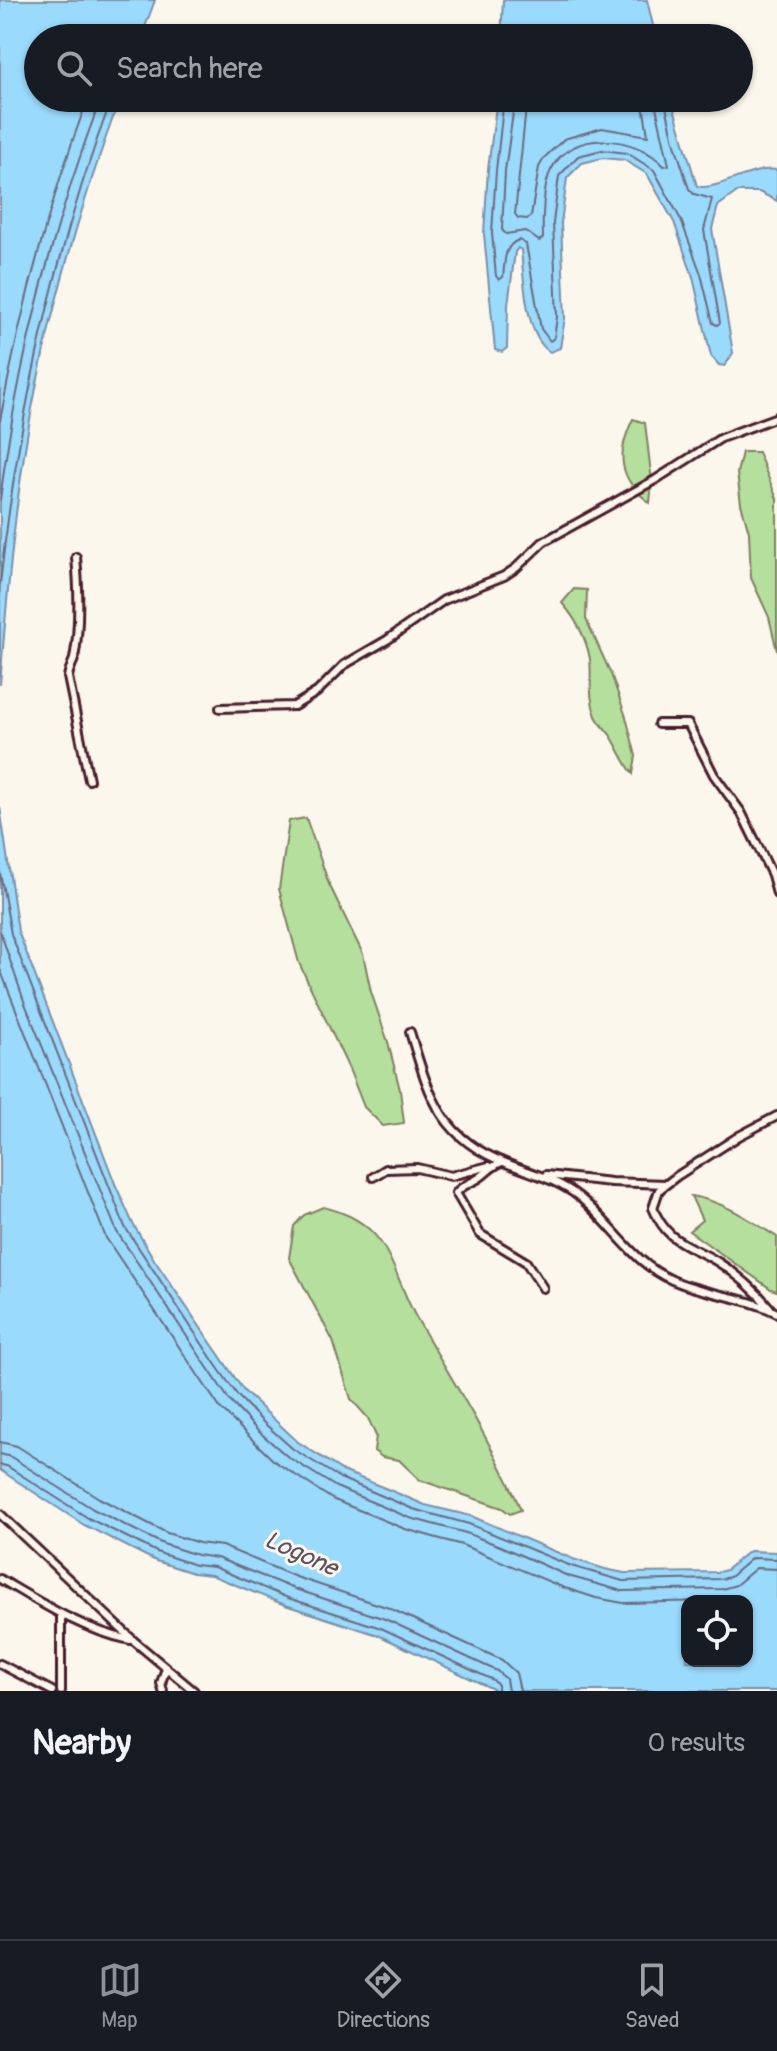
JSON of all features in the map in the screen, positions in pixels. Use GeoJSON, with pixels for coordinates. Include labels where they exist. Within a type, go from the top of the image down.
{"type":"FeatureCollection","features":[{"type":"Feature","properties":{"kind":"street"},"geometry":{"type":"LineString","coordinates":[[220,708],[294,706],[317,692],[344,665],[387,640],[444,600],[504,576],[543,542],[655,480],[721,438],[777,417]]}},
{"type":"Feature","properties":{"kind":"street"},"geometry":{"type":"LineString","coordinates":[[76,557],[77,635],[74,662],[68,677],[89,780]]}},
{"type":"Feature","properties":{"kind":"street"},"geometry":{"type":"LineString","coordinates":[[658,724],[688,724],[714,775],[741,812],[772,875],[777,894]]}},
{"type":"Feature","properties":{"kind":"street"},"geometry":{"type":"LineString","coordinates":[[410,1032],[429,1094],[443,1119],[464,1140],[502,1162],[556,1182],[586,1202],[630,1252],[656,1272],[686,1286],[774,1311]]}},
{"type":"Feature","properties":{"kind":"street"},"geometry":{"type":"LineString","coordinates":[[774,1311],[720,1263],[671,1237],[661,1227],[653,1208],[659,1190],[667,1184],[739,1136],[777,1116]]}},
{"type":"Feature","properties":{"kind":"street"},"geometry":{"type":"LineString","coordinates":[[373,1177],[386,1169],[417,1168],[441,1171],[451,1176],[502,1162]]}},
{"type":"Feature","properties":{"kind":"street"},"geometry":{"type":"LineString","coordinates":[[491,1166],[478,1178],[463,1184],[456,1193],[480,1234],[526,1262],[543,1288]]}},
{"type":"Feature","properties":{"kind":"street"},"geometry":{"type":"LineString","coordinates":[[538,1175],[667,1184]]}},
{"type":"Feature","properties":{"kind":"street"},"geometry":{"type":"LineString","coordinates":[[0,1514],[134,1641],[194,1691]]}},
{"type":"Feature","properties":{"kind":"street"},"geometry":{"type":"LineString","coordinates":[[0,1579],[61,1614],[111,1636],[134,1641]]}},
{"type":"Feature","properties":{"kind":"street"},"geometry":{"type":"LineString","coordinates":[[61,1614],[61,1691]]}},
{"type":"Feature","properties":{"kind":"street"},"geometry":{"type":"LineString","coordinates":[[0,1664],[52,1691]]}},
{"type":"Feature","properties":{"kind":"street"},"geometry":{"type":"LineString","coordinates":[[163,1691],[161,1683],[166,1668]]}},
{"type":"Feature","properties":{"kind":"green space"},"geometry":{"type":"Polygon","coordinates":[[[633,419],[645,423],[652,482],[650,503],[631,485],[623,465],[624,444],[633,419]]]}},
{"type":"Feature","properties":{"kind":"green space"},"geometry":{"type":"Polygon","coordinates":[[[742,452],[758,452],[777,499],[777,651],[769,617],[751,578],[749,532],[737,473],[742,452]]]}},
{"type":"Feature","properties":{"kind":"green space"},"geometry":{"type":"Polygon","coordinates":[[[574,589],[587,590],[586,619],[626,717],[636,756],[633,774],[611,736],[597,719],[591,695],[588,651],[580,629],[562,603],[574,589]]]}},
{"type":"Feature","properties":{"kind":"green space"},"geometry":{"type":"Polygon","coordinates":[[[306,818],[329,884],[363,954],[400,1090],[404,1123],[383,1126],[364,1107],[299,963],[279,889],[289,821],[306,818]]]}},
{"type":"Feature","properties":{"kind":"green space"},"geometry":{"type":"Polygon","coordinates":[[[691,1196],[725,1207],[777,1237],[777,1291],[689,1231],[702,1220],[691,1196]]]}},
{"type":"Feature","properties":{"kind":"green space"},"geometry":{"type":"Polygon","coordinates":[[[323,1207],[361,1223],[384,1248],[411,1308],[485,1436],[521,1510],[510,1514],[502,1508],[420,1480],[399,1460],[382,1457],[374,1451],[376,1436],[368,1418],[351,1399],[333,1341],[289,1258],[294,1226],[304,1215],[323,1207]]]}},
{"type":"Feature","properties":{"kind":"water"},"geometry":{"type":"Polygon","coordinates":[[[0,0],[155,0],[146,24],[24,24],[24,112],[115,112],[76,231],[40,370],[19,490],[0,685],[0,0]]]}},
{"type":"Feature","properties":{"kind":"water"},"geometry":{"type":"Polygon","coordinates":[[[503,0],[647,0],[653,24],[502,24],[503,0]]]}},
{"type":"Feature","properties":{"kind":"water"},"geometry":{"type":"Polygon","coordinates":[[[495,112],[675,112],[697,186],[705,187],[756,172],[777,170],[777,201],[759,192],[737,192],[718,206],[712,229],[733,353],[725,366],[719,365],[711,356],[693,277],[674,222],[647,174],[624,160],[603,158],[582,163],[567,178],[561,223],[565,318],[560,348],[550,352],[535,334],[527,306],[521,250],[518,248],[508,305],[507,348],[502,352],[495,350],[484,234],[495,112]]]}},
{"type":"Feature","properties":{"kind":"water","name":"Logone"},"geometry":{"type":"Polygon","coordinates":[[[0,807],[18,931],[116,1186],[133,1224],[155,1261],[244,1391],[298,1442],[343,1471],[425,1505],[471,1516],[573,1559],[605,1569],[624,1573],[719,1572],[749,1551],[777,1552],[777,1691],[497,1691],[378,1635],[285,1605],[211,1575],[193,1573],[156,1561],[84,1525],[0,1470],[0,807]]]}}]}
